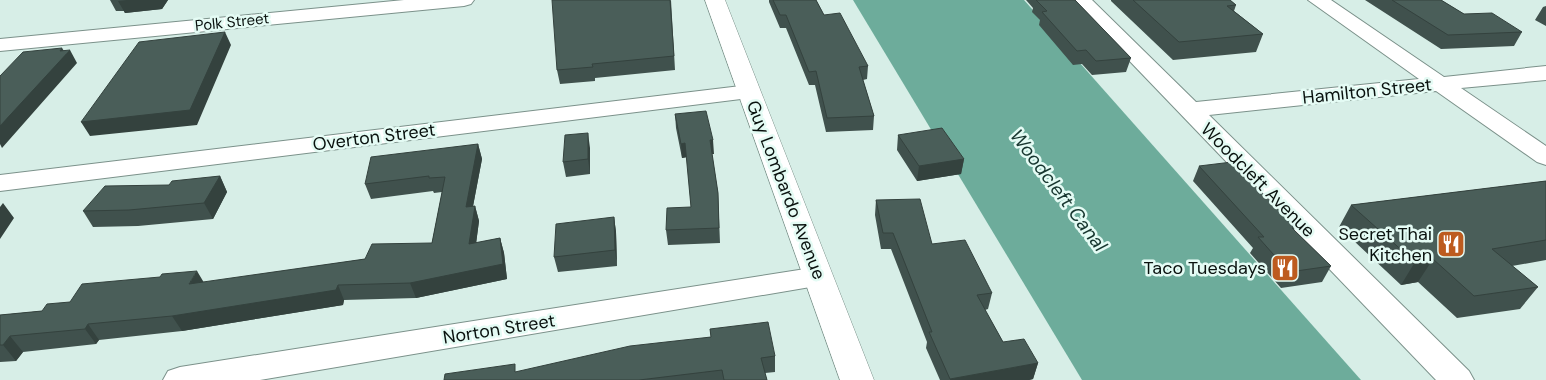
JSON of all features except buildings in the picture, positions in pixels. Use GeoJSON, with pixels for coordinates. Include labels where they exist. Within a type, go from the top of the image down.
{"type":"FeatureCollection","features":[{"type":"Feature","properties":{"kind":"street","name":"Polk Street"},"geometry":{"type":"LineString","coordinates":[[0,45],[464,0]]}},
{"type":"Feature","properties":{"kind":"street","name":"Guy Lombardo Avenue"},"geometry":{"type":"LineString","coordinates":[[714,0],[857,380]]}},
{"type":"Feature","properties":{"kind":"street","name":"Woodcleft Avenue"},"geometry":{"type":"LineString","coordinates":[[1081,0],[1457,380]]}},
{"type":"Feature","properties":{"kind":"street"},"geometry":{"type":"LineString","coordinates":[[1318,0],[1546,157]]}},
{"type":"Feature","properties":{"kind":"street","name":"Hamilton Street"},"geometry":{"type":"LineString","coordinates":[[1189,110],[1546,73]]}},
{"type":"Feature","properties":{"kind":"street","name":"Overton Street"},"geometry":{"type":"LineString","coordinates":[[0,183],[749,92]]}},
{"type":"Feature","properties":{"kind":"street","name":"Norton Street"},"geometry":{"type":"LineString","coordinates":[[180,380],[818,277]]}},
{"type":"Feature","properties":{"kind":"water","name":"Woodcleft Canal"},"geometry":{"type":"Polygon","coordinates":[[[853,0],[1024,0],[1361,380],[1082,380],[853,0]]]}},
{"type":"Feature","properties":{"kind":"place","name":"Secret Thai Kitchen"},"geometry":{"type":"Point","coordinates":[1451,244]}},
{"type":"Feature","properties":{"kind":"place","name":"Taco Tuesdays"},"geometry":{"type":"Point","coordinates":[1285,268]}}]}
